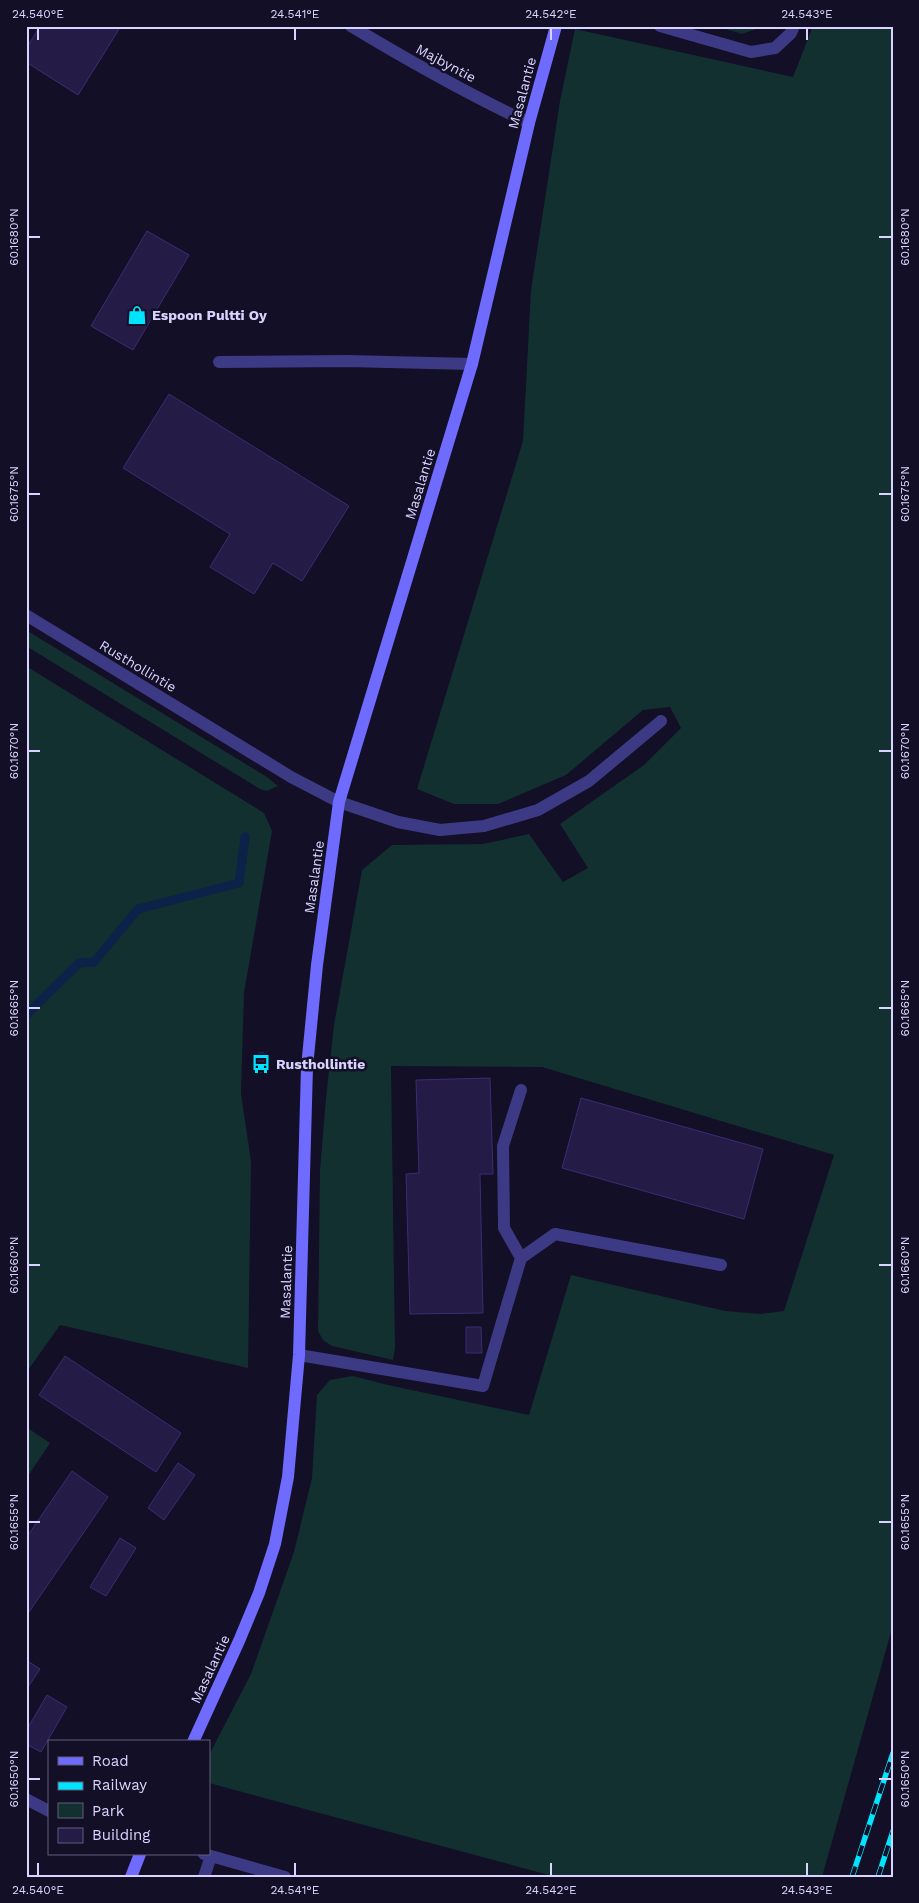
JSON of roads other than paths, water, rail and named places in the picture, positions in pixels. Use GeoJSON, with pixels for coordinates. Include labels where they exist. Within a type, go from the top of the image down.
{"type":"FeatureCollection","features":[{"type":"Feature","properties":{"kind":"street","name":"Majbyntie"},"geometry":{"type":"LineString","coordinates":[[351,26],[401,56],[529,123]]}},
{"type":"Feature","properties":{"kind":"street","name":"Masalantie"},"geometry":{"type":"LineString","coordinates":[[194,1740],[259,1593],[274,1544],[288,1477],[299,1355],[306,1067],[317,965],[339,802],[472,364],[529,123],[556,26]]}},
{"type":"Feature","properties":{"kind":"street"},"geometry":{"type":"LineString","coordinates":[[660,26],[751,52],[775,48],[791,33],[794,26]]}},
{"type":"Feature","properties":{"kind":"street"},"geometry":{"type":"LineString","coordinates":[[219,362],[347,361],[472,364]]}},
{"type":"Feature","properties":{"kind":"street","name":"Rusthollintie"},"geometry":{"type":"LineString","coordinates":[[26,615],[283,772],[339,802],[398,822],[440,830],[484,826],[538,810],[589,781],[661,721]]}},
{"type":"Feature","properties":{"kind":"street"},"geometry":{"type":"LineString","coordinates":[[521,1090],[503,1146],[504,1228],[521,1258]]}},
{"type":"Feature","properties":{"kind":"street"},"geometry":{"type":"LineString","coordinates":[[299,1355],[483,1386],[521,1258],[555,1234],[721,1265]]}},
{"type":"Feature","properties":{"kind":"street"},"geometry":{"type":"LineString","coordinates":[[26,1799],[48,1810]]}},
{"type":"Feature","properties":{"kind":"street"},"geometry":{"type":"LineString","coordinates":[[131,1877],[137,1856]]}},
{"type":"Feature","properties":{"kind":"street"},"geometry":{"type":"LineString","coordinates":[[204,1877],[207,1856]]}},
{"type":"Feature","properties":{"kind":"street"},"geometry":{"type":"LineString","coordinates":[[210,1856],[285,1877]]}},
{"type":"Feature","properties":{"kind":"waterway"},"geometry":{"type":"LineString","coordinates":[[26,1015],[79,963],[94,962],[138,909],[239,883],[245,837]]}},
{"type":"Feature","properties":{"kind":"railway"},"geometry":{"type":"LineString","coordinates":[[852,1877],[893,1753]]}},
{"type":"Feature","properties":{"kind":"railway"},"geometry":{"type":"LineString","coordinates":[[878,1877],[893,1831]]}},
{"type":"Feature","properties":{"kind":"place","name":"Espoon Pultti Oy"},"geometry":{"type":"Point","coordinates":[137,315]}},
{"type":"Feature","properties":{"kind":"place","name":"Rusthollintie"},"geometry":{"type":"Point","coordinates":[261,1064]}}]}
